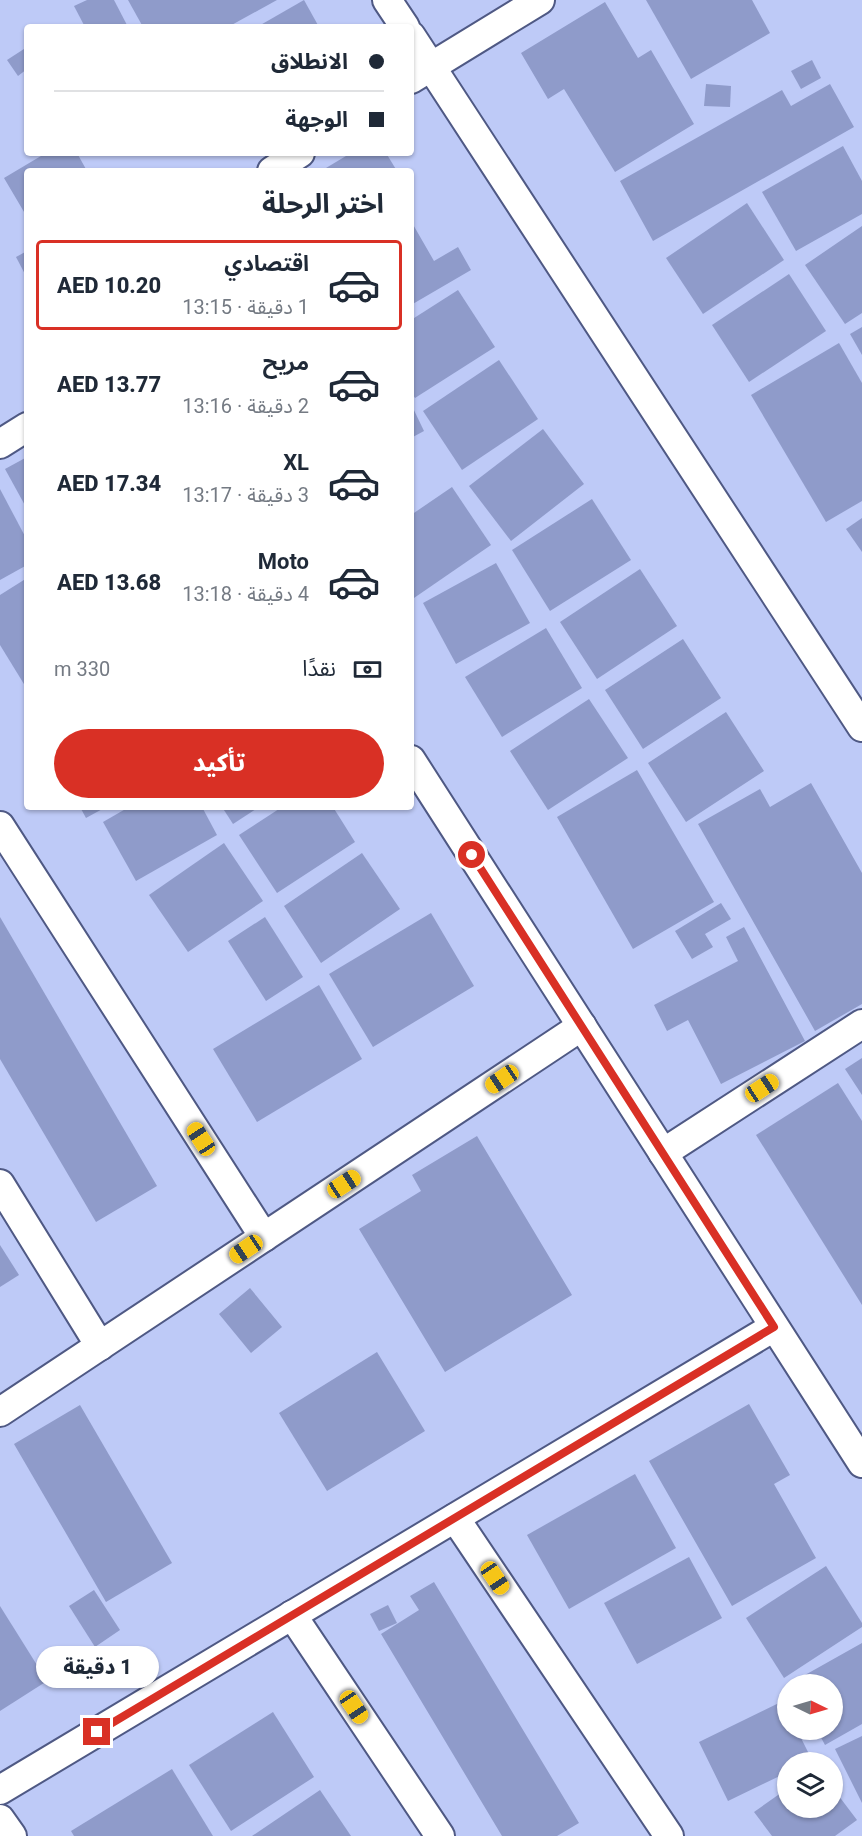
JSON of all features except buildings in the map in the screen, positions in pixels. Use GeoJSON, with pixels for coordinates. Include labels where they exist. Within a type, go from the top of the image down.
{"type":"FeatureCollection","features":[{"type":"Feature","properties":{"kind":"street"},"geometry":{"type":"LineString","coordinates":[[387,0],[403,24]]}},
{"type":"Feature","properties":{"kind":"street"},"geometry":{"type":"LineString","coordinates":[[421,73],[540,0]]}},
{"type":"Feature","properties":{"kind":"street"},"geometry":{"type":"LineString","coordinates":[[414,47],[421,73],[862,727]]}},
{"type":"Feature","properties":{"kind":"street"},"geometry":{"type":"LineString","coordinates":[[277,168],[295,156]]}},
{"type":"Feature","properties":{"kind":"street"},"geometry":{"type":"LineString","coordinates":[[0,444],[24,429]]}},
{"type":"Feature","properties":{"kind":"street"},"geometry":{"type":"LineString","coordinates":[[414,765],[862,1462]]}},
{"type":"Feature","properties":{"kind":"street"},"geometry":{"type":"LineString","coordinates":[[0,826],[264,1237]]}},
{"type":"Feature","properties":{"kind":"street"},"geometry":{"type":"LineString","coordinates":[[663,1153],[862,1024]]}},
{"type":"Feature","properties":{"kind":"street"},"geometry":{"type":"LineString","coordinates":[[0,1412],[582,1026]]}},
{"type":"Feature","properties":{"kind":"street"},"geometry":{"type":"LineString","coordinates":[[0,1184],[100,1346]]}},
{"type":"Feature","properties":{"kind":"street"},"geometry":{"type":"LineString","coordinates":[[0,1790],[774,1327]]}},
{"type":"Feature","properties":{"kind":"street"},"geometry":{"type":"LineString","coordinates":[[455,1518],[669,1836]]}},
{"type":"Feature","properties":{"kind":"street"},"geometry":{"type":"LineString","coordinates":[[292,1616],[440,1836]]}},
{"type":"Feature","properties":{"kind":"street"},"geometry":{"type":"LineString","coordinates":[[0,1819],[12,1836]]}},
{"type":"Feature","properties":{"kind":"shaded area"},"geometry":{"type":"Polygon","coordinates":[[[0,0],[862,0],[862,1836],[0,1836],[0,0]]]}},
{"type":"Feature","properties":{"kind":"route"},"geometry":{"type":"LineString","coordinates":[[97,1732],[774,1327],[472,855]]}}]}
